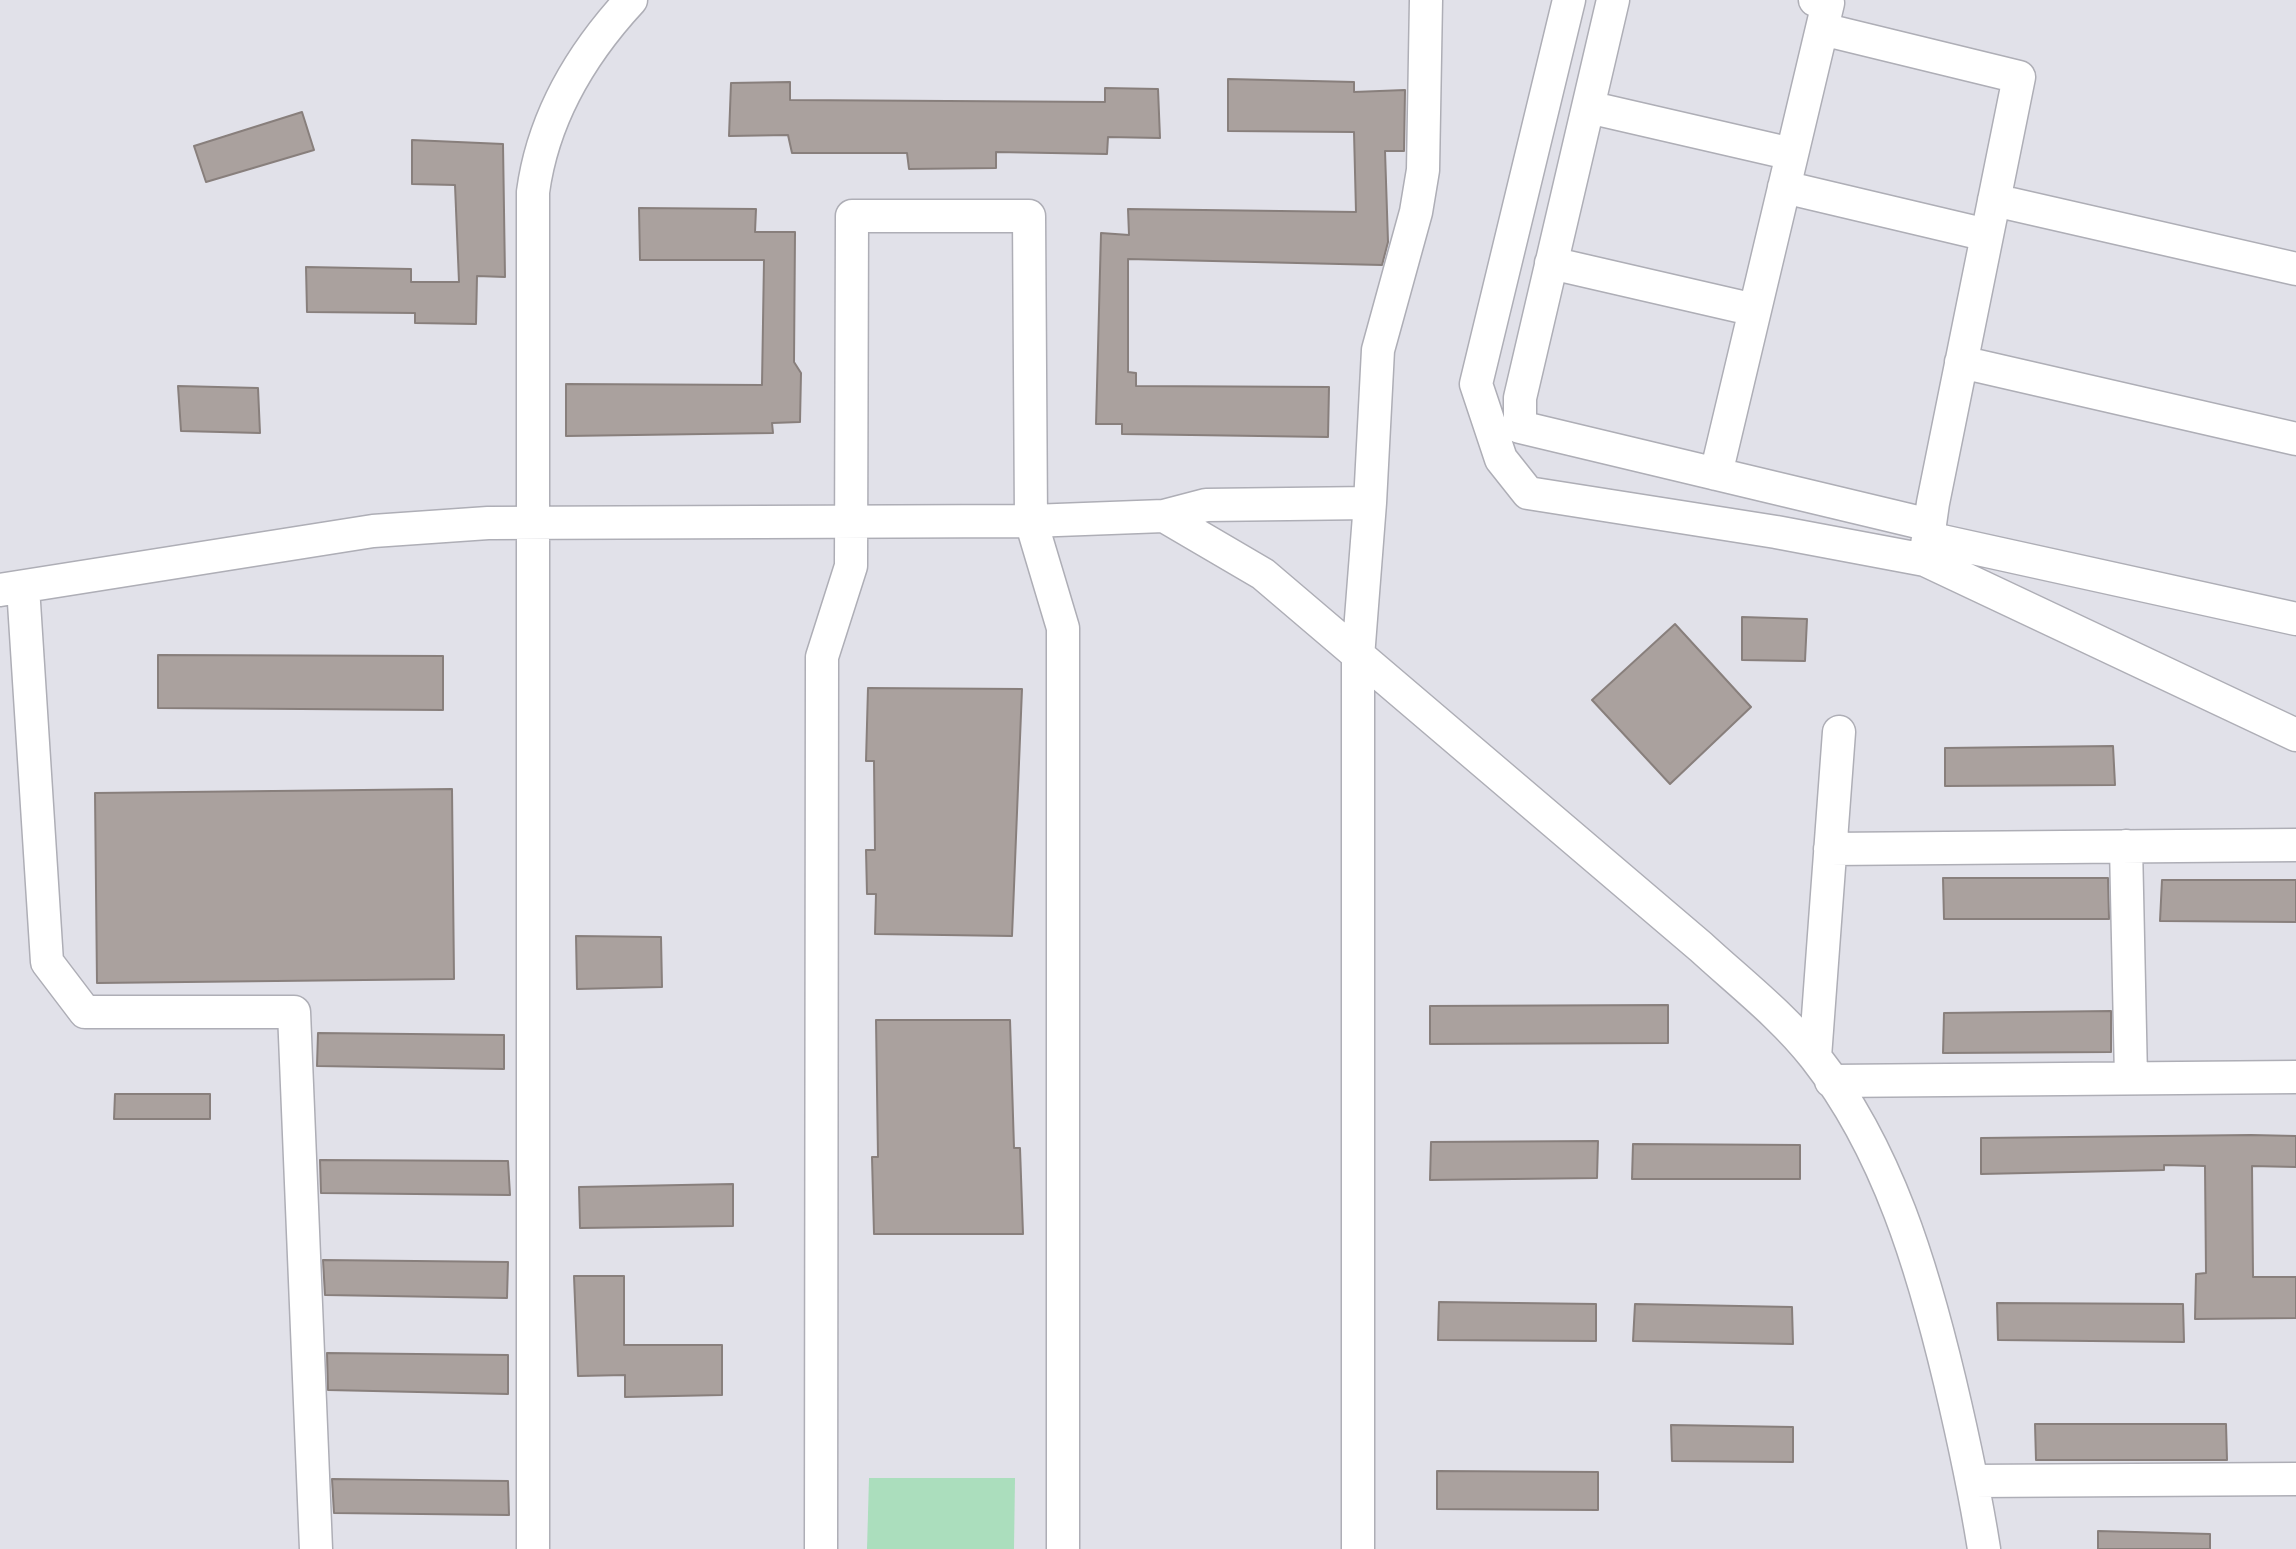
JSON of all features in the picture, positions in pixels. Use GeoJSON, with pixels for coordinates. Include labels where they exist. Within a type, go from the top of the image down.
{"type":"FeatureCollection","features":[{"type":"Feature","properties":{"kind":"street"},"geometry":{"type":"LineString","coordinates":[[533,1549],[533,192],[537,160],[557,106],[597,39],[631,0]]}},
{"type":"Feature","properties":{"kind":"street"},"geometry":{"type":"LineString","coordinates":[[1358,1549],[1358,657],[1378,350],[1416,212],[1423,170],[1426,0]]}},
{"type":"Feature","properties":{"kind":"street"},"geometry":{"type":"LineString","coordinates":[[1569,0],[1476,384],[1501,459],[1528,493],[1776,532],[1927,541],[2296,735]]}},
{"type":"Feature","properties":{"kind":"street"},"geometry":{"type":"LineString","coordinates":[[1613,0],[1520,398],[1520,427],[1716,474],[1927,541],[2296,619]]}},
{"type":"Feature","properties":{"kind":"street"},"geometry":{"type":"LineString","coordinates":[[1716,474],[1792,154],[1818,14],[2019,77],[1927,541]]}},
{"type":"Feature","properties":{"kind":"street"},"geometry":{"type":"LineString","coordinates":[[1588,107],[1792,154]]}},
{"type":"Feature","properties":{"kind":"street"},"geometry":{"type":"LineString","coordinates":[[1784,187],[1987,235]]}},
{"type":"Feature","properties":{"kind":"street"},"geometry":{"type":"LineString","coordinates":[[1994,200],[2296,269]]}},
{"type":"Feature","properties":{"kind":"street"},"geometry":{"type":"LineString","coordinates":[[821,1549],[822,657],[851,566],[852,216],[1029,216],[1031,521],[1063,628],[1063,1549]]}},
{"type":"Feature","properties":{"kind":"street"},"geometry":{"type":"LineString","coordinates":[[1551,263],[1755,310]]}},
{"type":"Feature","properties":{"kind":"street"},"geometry":{"type":"LineString","coordinates":[[1961,362],[2296,439]]}},
{"type":"Feature","properties":{"kind":"street"},"geometry":{"type":"LineString","coordinates":[[316,1549],[294,1012],[85,1012],[47,962],[11,588],[373,531],[531,523],[1031,521],[1164,516],[1206,505],[1370,503]]}},
{"type":"Feature","properties":{"kind":"street"},"geometry":{"type":"LineString","coordinates":[[1164,516],[1263,574],[1701,947],[1765,1005],[1823,1069],[1849,1109],[1880,1168],[1924,1280],[1973,1481],[1984,1549]]}},
{"type":"Feature","properties":{"kind":"street"},"geometry":{"type":"LineString","coordinates":[[1823,1069],[1830,849],[1839,732]]}},
{"type":"Feature","properties":{"kind":"street"},"geometry":{"type":"LineString","coordinates":[[1830,849],[2296,845]]}},
{"type":"Feature","properties":{"kind":"street"},"geometry":{"type":"LineString","coordinates":[[2126,846],[2131,1078]]}},
{"type":"Feature","properties":{"kind":"street"},"geometry":{"type":"LineString","coordinates":[[1823,1069],[2131,1078],[2296,1077]]}},
{"type":"Feature","properties":{"kind":"street"},"geometry":{"type":"LineString","coordinates":[[1973,1481],[2296,1479]]}},
{"type":"Feature","properties":{"kind":"green space"},"geometry":{"type":"Polygon","coordinates":[[[869,1478],[1015,1478],[1014,1549],[867,1549],[869,1478]]]}},
{"type":"Feature","properties":{"kind":"building"},"geometry":{"type":"Polygon","coordinates":[[[1228,79],[1354,82],[1354,92],[1405,90],[1404,151],[1385,151],[1388,242],[1382,265],[1128,259],[1128,372],[1136,373],[1136,386],[1329,387],[1328,437],[1122,434],[1122,424],[1096,424],[1101,233],[1129,235],[1128,209],[1356,212],[1354,132],[1228,131],[1228,79]]]}},
{"type":"Feature","properties":{"kind":"building"},"geometry":{"type":"Polygon","coordinates":[[[790,82],[790,100],[1105,102],[1105,88],[1158,89],[1160,138],[1108,137],[1107,154],[996,152],[996,168],[909,169],[907,153],[792,153],[788,135],[729,136],[731,83],[790,82]]]}},
{"type":"Feature","properties":{"kind":"building"},"geometry":{"type":"Polygon","coordinates":[[[302,112],[314,150],[206,182],[194,146],[302,112]]]}},
{"type":"Feature","properties":{"kind":"building"},"geometry":{"type":"Polygon","coordinates":[[[412,140],[503,144],[505,277],[477,276],[476,324],[415,323],[415,313],[307,312],[306,267],[411,269],[411,282],[459,282],[455,185],[412,184],[412,140]]]}},
{"type":"Feature","properties":{"kind":"building"},"geometry":{"type":"Polygon","coordinates":[[[639,208],[756,209],[755,232],[795,232],[794,362],[801,373],[800,422],[772,423],[773,433],[566,436],[566,384],[762,385],[764,260],[640,260],[639,208]]]}},
{"type":"Feature","properties":{"kind":"building"},"geometry":{"type":"Polygon","coordinates":[[[178,386],[258,388],[260,433],[181,431],[178,386]]]}},
{"type":"Feature","properties":{"kind":"building"},"geometry":{"type":"Polygon","coordinates":[[[1742,617],[1807,619],[1805,661],[1742,660],[1742,617]]]}},
{"type":"Feature","properties":{"kind":"building"},"geometry":{"type":"Polygon","coordinates":[[[1675,624],[1751,707],[1670,784],[1592,700],[1675,624]]]}},
{"type":"Feature","properties":{"kind":"building"},"geometry":{"type":"Polygon","coordinates":[[[158,655],[443,656],[443,710],[158,708],[158,655]]]}},
{"type":"Feature","properties":{"kind":"building"},"geometry":{"type":"Polygon","coordinates":[[[868,688],[1022,689],[1012,936],[875,934],[876,894],[867,894],[866,850],[875,850],[874,761],[866,761],[868,688]]]}},
{"type":"Feature","properties":{"kind":"building"},"geometry":{"type":"Polygon","coordinates":[[[2113,746],[2115,785],[1945,786],[1945,748],[2113,746]]]}},
{"type":"Feature","properties":{"kind":"building"},"geometry":{"type":"Polygon","coordinates":[[[452,789],[454,979],[97,983],[95,793],[452,789]]]}},
{"type":"Feature","properties":{"kind":"building"},"geometry":{"type":"Polygon","coordinates":[[[1943,878],[2108,878],[2109,919],[1944,919],[1943,878]]]}},
{"type":"Feature","properties":{"kind":"building"},"geometry":{"type":"Polygon","coordinates":[[[2162,880],[2296,880],[2296,922],[2160,921],[2162,880]]]}},
{"type":"Feature","properties":{"kind":"building"},"geometry":{"type":"Polygon","coordinates":[[[576,936],[661,937],[662,987],[577,989],[576,936]]]}},
{"type":"Feature","properties":{"kind":"building"},"geometry":{"type":"Polygon","coordinates":[[[1668,1005],[1668,1043],[1430,1044],[1430,1006],[1668,1005]]]}},
{"type":"Feature","properties":{"kind":"building"},"geometry":{"type":"Polygon","coordinates":[[[2111,1011],[2111,1052],[1943,1053],[1944,1013],[2111,1011]]]}},
{"type":"Feature","properties":{"kind":"building"},"geometry":{"type":"Polygon","coordinates":[[[876,1020],[1010,1020],[1014,1148],[1020,1148],[1023,1234],[874,1234],[872,1157],[878,1157],[876,1020]]]}},
{"type":"Feature","properties":{"kind":"building"},"geometry":{"type":"Polygon","coordinates":[[[318,1033],[504,1035],[504,1069],[317,1066],[318,1033]]]}},
{"type":"Feature","properties":{"kind":"building"},"geometry":{"type":"Polygon","coordinates":[[[115,1094],[210,1094],[210,1119],[114,1119],[115,1094]]]}},
{"type":"Feature","properties":{"kind":"building"},"geometry":{"type":"Polygon","coordinates":[[[2296,1136],[2296,1167],[2252,1166],[2253,1277],[2296,1277],[2296,1318],[2195,1319],[2196,1274],[2206,1273],[2205,1166],[2164,1165],[2164,1170],[1981,1174],[1981,1138],[2296,1136]]]}},
{"type":"Feature","properties":{"kind":"building"},"geometry":{"type":"Polygon","coordinates":[[[1598,1141],[1597,1178],[1430,1180],[1431,1142],[1598,1141]]]}},
{"type":"Feature","properties":{"kind":"building"},"geometry":{"type":"Polygon","coordinates":[[[1633,1144],[1800,1145],[1800,1179],[1632,1179],[1633,1144]]]}},
{"type":"Feature","properties":{"kind":"building"},"geometry":{"type":"Polygon","coordinates":[[[320,1160],[508,1161],[510,1195],[321,1193],[320,1160]]]}},
{"type":"Feature","properties":{"kind":"building"},"geometry":{"type":"Polygon","coordinates":[[[733,1184],[733,1226],[580,1228],[579,1187],[733,1184]]]}},
{"type":"Feature","properties":{"kind":"building"},"geometry":{"type":"Polygon","coordinates":[[[323,1260],[508,1262],[507,1298],[325,1295],[323,1260]]]}},
{"type":"Feature","properties":{"kind":"building"},"geometry":{"type":"Polygon","coordinates":[[[574,1276],[624,1276],[624,1345],[722,1345],[722,1395],[625,1397],[625,1375],[578,1376],[574,1276]]]}},
{"type":"Feature","properties":{"kind":"building"},"geometry":{"type":"Polygon","coordinates":[[[1439,1302],[1596,1304],[1596,1341],[1438,1340],[1439,1302]]]}},
{"type":"Feature","properties":{"kind":"building"},"geometry":{"type":"Polygon","coordinates":[[[1997,1303],[2183,1304],[2184,1342],[1998,1340],[1997,1303]]]}},
{"type":"Feature","properties":{"kind":"building"},"geometry":{"type":"Polygon","coordinates":[[[1635,1304],[1792,1307],[1793,1344],[1633,1341],[1635,1304]]]}},
{"type":"Feature","properties":{"kind":"building"},"geometry":{"type":"Polygon","coordinates":[[[327,1353],[508,1355],[508,1394],[328,1390],[327,1353]]]}},
{"type":"Feature","properties":{"kind":"building"},"geometry":{"type":"Polygon","coordinates":[[[2035,1424],[2226,1424],[2227,1460],[2036,1460],[2035,1424]]]}},
{"type":"Feature","properties":{"kind":"building"},"geometry":{"type":"Polygon","coordinates":[[[1671,1425],[1793,1427],[1793,1462],[1672,1461],[1671,1425]]]}},
{"type":"Feature","properties":{"kind":"building"},"geometry":{"type":"Polygon","coordinates":[[[1437,1471],[1598,1472],[1598,1510],[1437,1509],[1437,1471]]]}},
{"type":"Feature","properties":{"kind":"building"},"geometry":{"type":"Polygon","coordinates":[[[332,1479],[508,1481],[509,1515],[334,1513],[332,1479]]]}},
{"type":"Feature","properties":{"kind":"building"},"geometry":{"type":"Polygon","coordinates":[[[2098,1531],[2210,1534],[2210,1549],[2098,1549],[2098,1531]]]}}]}
